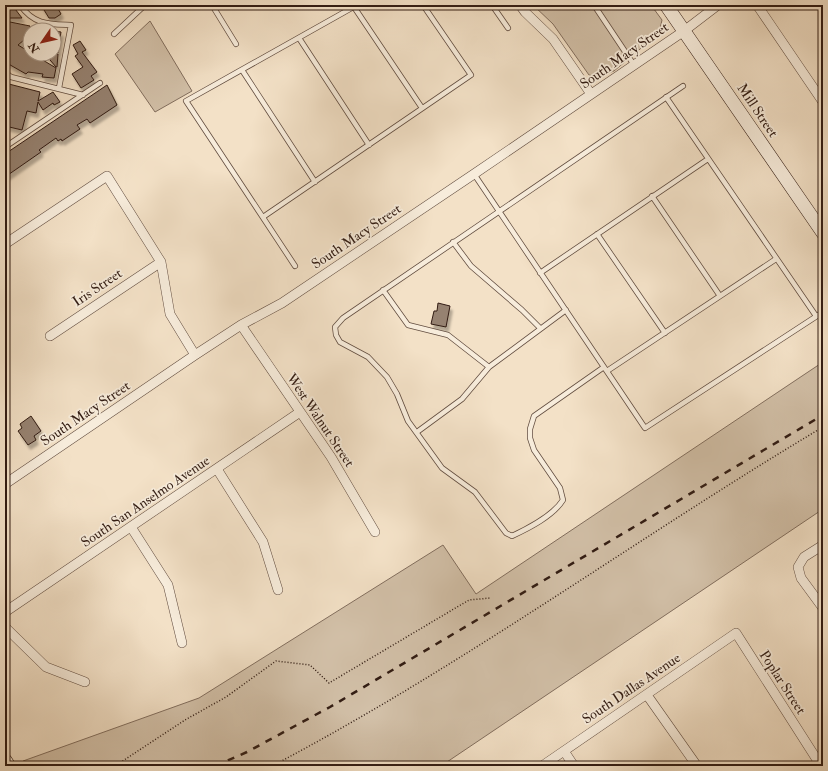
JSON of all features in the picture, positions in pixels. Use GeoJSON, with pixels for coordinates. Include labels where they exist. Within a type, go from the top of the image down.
{"type":"FeatureCollection","features":[{"type":"Feature","properties":{"kind":"main road","name":"Mill Street"},"geometry":{"type":"LineString","coordinates":[[666,5],[823,233]]}},
{"type":"Feature","properties":{"kind":"main road"},"geometry":{"type":"LineString","coordinates":[[5,760],[9,766]]}},
{"type":"Feature","properties":{"kind":"street"},"geometry":{"type":"LineString","coordinates":[[520,5],[525,12],[553,39],[591,94]]}},
{"type":"Feature","properties":{"kind":"street","name":"South Macy Street"},"geometry":{"type":"LineString","coordinates":[[5,484],[195,355],[241,325],[282,303],[684,31],[718,5]]}},
{"type":"Feature","properties":{"kind":"street"},"geometry":{"type":"LineString","coordinates":[[757,5],[823,102]]}},
{"type":"Feature","properties":{"kind":"street"},"geometry":{"type":"LineString","coordinates":[[5,244],[107,176],[161,262],[170,314],[195,355]]}},
{"type":"Feature","properties":{"kind":"street","name":"Iris Street"},"geometry":{"type":"LineString","coordinates":[[50,336],[161,262]]}},
{"type":"Feature","properties":{"kind":"street","name":"West Walnut Street"},"geometry":{"type":"LineString","coordinates":[[241,325],[331,457],[375,532]]}},
{"type":"Feature","properties":{"kind":"street","name":"South San Anselmo Avenue"},"geometry":{"type":"LineString","coordinates":[[5,612],[217,470],[300,412]]}},
{"type":"Feature","properties":{"kind":"street"},"geometry":{"type":"LineString","coordinates":[[217,470],[263,542],[278,590]]}},
{"type":"Feature","properties":{"kind":"street"},"geometry":{"type":"LineString","coordinates":[[132,527],[168,586],[182,643]]}},
{"type":"Feature","properties":{"kind":"street"},"geometry":{"type":"LineString","coordinates":[[823,544],[804,557],[798,567],[801,578],[823,608]]}},
{"type":"Feature","properties":{"kind":"street"},"geometry":{"type":"LineString","coordinates":[[5,627],[46,667],[85,682]]}},
{"type":"Feature","properties":{"kind":"street","name":"South Dallas Avenue"},"geometry":{"type":"LineString","coordinates":[[542,766],[736,633]]}},
{"type":"Feature","properties":{"kind":"street","name":"Poplar Street"},"geometry":{"type":"LineString","coordinates":[[736,633],[821,766]]}},
{"type":"Feature","properties":{"kind":"street"},"geometry":{"type":"LineString","coordinates":[[647,695],[697,766]]}},
{"type":"Feature","properties":{"kind":"street"},"geometry":{"type":"LineString","coordinates":[[564,751],[574,766]]}},
{"type":"Feature","properties":{"kind":"lane"},"geometry":{"type":"LineString","coordinates":[[20,5],[24,10],[42,23],[71,25],[59,88]]}},
{"type":"Feature","properties":{"kind":"lane"},"geometry":{"type":"LineString","coordinates":[[114,34],[145,5]]}},
{"type":"Feature","properties":{"kind":"lane"},"geometry":{"type":"LineString","coordinates":[[212,5],[236,44]]}},
{"type":"Feature","properties":{"kind":"lane"},"geometry":{"type":"LineString","coordinates":[[263,217],[471,75],[423,5]]}},
{"type":"Feature","properties":{"kind":"lane"},"geometry":{"type":"LineString","coordinates":[[492,5],[508,28]]}},
{"type":"Feature","properties":{"kind":"lane"},"geometry":{"type":"LineString","coordinates":[[594,5],[634,65]]}},
{"type":"Feature","properties":{"kind":"lane"},"geometry":{"type":"LineString","coordinates":[[295,266],[186,101],[355,6],[422,108]]}},
{"type":"Feature","properties":{"kind":"lane"},"geometry":{"type":"LineString","coordinates":[[299,38],[369,145]]}},
{"type":"Feature","properties":{"kind":"lane"},"geometry":{"type":"LineString","coordinates":[[242,70],[315,182]]}},
{"type":"Feature","properties":{"kind":"lane"},"geometry":{"type":"LineString","coordinates":[[5,72],[11,77],[83,95]]}},
{"type":"Feature","properties":{"kind":"lane"},"geometry":{"type":"LineString","coordinates":[[5,147],[100,83]]}},
{"type":"Feature","properties":{"kind":"lane"},"geometry":{"type":"LineString","coordinates":[[604,367],[534,416],[530,429],[530,438],[534,450],[560,488],[563,495],[563,500],[559,507],[524,531],[512,536],[506,533],[474,492],[442,468],[408,421],[397,394],[386,377],[368,357],[340,342],[336,335],[335,327],[343,318],[383,290],[683,86]]}},
{"type":"Feature","properties":{"kind":"lane"},"geometry":{"type":"LineString","coordinates":[[666,97],[816,316]]}},
{"type":"Feature","properties":{"kind":"lane"},"geometry":{"type":"LineString","coordinates":[[540,273],[708,159]]}},
{"type":"Feature","properties":{"kind":"lane"},"geometry":{"type":"LineString","coordinates":[[474,174],[646,428],[823,312]]}},
{"type":"Feature","properties":{"kind":"lane"},"geometry":{"type":"LineString","coordinates":[[652,196],[720,296]]}},
{"type":"Feature","properties":{"kind":"lane"},"geometry":{"type":"LineString","coordinates":[[597,234],[665,333]]}},
{"type":"Feature","properties":{"kind":"lane"},"geometry":{"type":"LineString","coordinates":[[454,242],[471,266],[522,310],[540,328]]}},
{"type":"Feature","properties":{"kind":"lane"},"geometry":{"type":"LineString","coordinates":[[607,371],[776,259]]}},
{"type":"Feature","properties":{"kind":"lane"},"geometry":{"type":"LineString","coordinates":[[383,290],[408,325],[448,335],[489,367]]}},
{"type":"Feature","properties":{"kind":"lane"},"geometry":{"type":"LineString","coordinates":[[417,432],[462,399],[489,367],[566,310]]}},
{"type":"Feature","properties":{"kind":"path"},"geometry":{"type":"LineString","coordinates":[[272,766],[345,727],[495,635],[763,462],[823,426]]}},
{"type":"Feature","properties":{"kind":"path"},"geometry":{"type":"LineString","coordinates":[[115,766],[185,720],[226,697],[276,661],[310,665],[329,683],[469,600],[490,598]]}},
{"type":"Feature","properties":{"kind":"shaded area"},"geometry":{"type":"Polygon","coordinates":[[[533,5],[651,5],[662,20],[659,33],[614,71],[597,77],[589,75],[553,24],[533,5]]]}},
{"type":"Feature","properties":{"kind":"shaded area"},"geometry":{"type":"Polygon","coordinates":[[[150,21],[192,91],[155,112],[115,54],[150,21]]]}},
{"type":"Feature","properties":{"kind":"shaded area"},"geometry":{"type":"Polygon","coordinates":[[[823,362],[823,509],[441,766],[27,766],[23,761],[199,698],[443,545],[476,594],[823,362]]]}},
{"type":"Feature","properties":{"kind":"building"},"geometry":{"type":"Polygon","coordinates":[[[5,5],[12,5],[22,18],[5,18],[5,5]]]}},
{"type":"Feature","properties":{"kind":"building"},"geometry":{"type":"Polygon","coordinates":[[[41,5],[56,5],[61,14],[55,18],[49,18],[41,5]]]}},
{"type":"Feature","properties":{"kind":"building"},"geometry":{"type":"Polygon","coordinates":[[[5,21],[22,24],[22,42],[18,45],[22,47],[22,62],[46,62],[56,68],[54,78],[42,77],[43,74],[28,72],[26,74],[5,62],[5,21]]]}},
{"type":"Feature","properties":{"kind":"building"},"geometry":{"type":"Polygon","coordinates":[[[80,41],[86,50],[82,52],[97,72],[91,76],[94,80],[81,88],[72,74],[83,67],[75,56],[78,54],[73,45],[80,41]]]}},
{"type":"Feature","properties":{"kind":"building"},"geometry":{"type":"Polygon","coordinates":[[[52,62],[57,62],[56,67],[52,62]]]}},
{"type":"Feature","properties":{"kind":"building"},"geometry":{"type":"Polygon","coordinates":[[[5,83],[40,92],[38,101],[53,92],[60,102],[54,105],[53,103],[43,110],[38,102],[36,113],[27,111],[22,130],[5,126],[9,108],[5,107],[5,83]]]}},
{"type":"Feature","properties":{"kind":"building"},"geometry":{"type":"Polygon","coordinates":[[[107,85],[117,105],[90,123],[87,119],[77,125],[80,129],[62,141],[61,139],[58,141],[56,138],[39,150],[41,152],[5,177],[5,154],[107,85]]]}},
{"type":"Feature","properties":{"kind":"building"},"geometry":{"type":"Polygon","coordinates":[[[438,303],[450,306],[446,327],[431,324],[434,311],[437,311],[438,303]]]}},
{"type":"Feature","properties":{"kind":"building"},"geometry":{"type":"Polygon","coordinates":[[[31,416],[41,431],[34,436],[36,440],[28,445],[18,431],[22,428],[20,424],[31,416]]]}},
{"type":"Feature","properties":{"kind":"railway"},"geometry":{"type":"LineString","coordinates":[[215,766],[247,752],[330,707],[823,415]]}}]}
